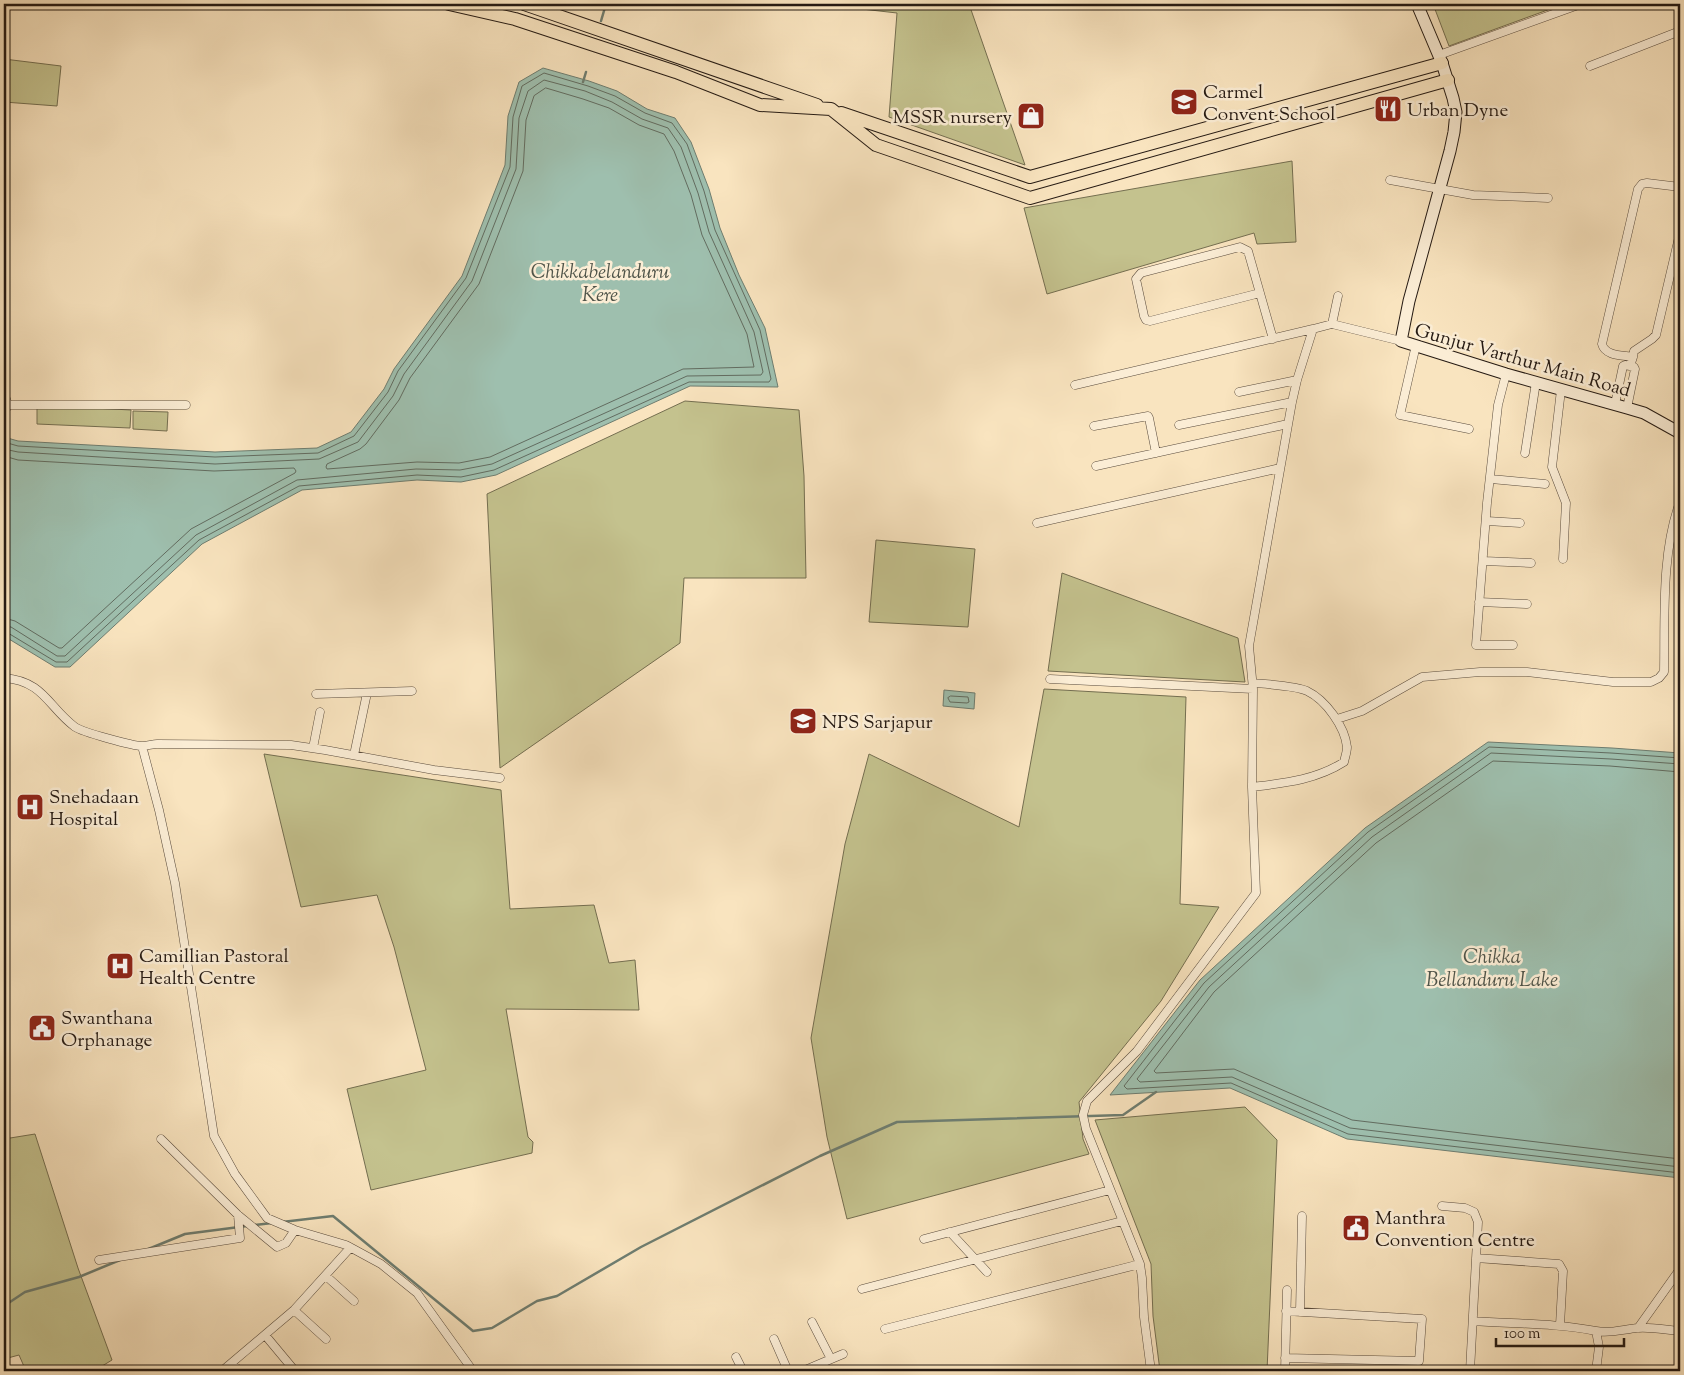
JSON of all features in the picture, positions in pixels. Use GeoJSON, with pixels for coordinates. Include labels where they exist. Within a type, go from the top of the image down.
{"type":"FeatureCollection","features":[{"type":"Feature","properties":{"kind":"main road"},"geometry":{"type":"LineString","coordinates":[[450,4],[515,19],[676,72],[760,105],[831,109],[876,146],[1030,198],[1448,80]]}},
{"type":"Feature","properties":{"kind":"main road"},"geometry":{"type":"LineString","coordinates":[[524,4],[1030,177],[1441,59]]}},
{"type":"Feature","properties":{"kind":"main road","name":"Gunjur Varthur Main Road"},"geometry":{"type":"LineString","coordinates":[[1417,4],[1441,59],[1456,112],[1454,132],[1409,301],[1401,341],[1506,374],[1644,413],[1680,433]]}},
{"type":"Feature","properties":{"kind":"street"},"geometry":{"type":"LineString","coordinates":[[1441,59],[1581,4]]}},
{"type":"Feature","properties":{"kind":"street"},"geometry":{"type":"LineString","coordinates":[[1590,66],[1680,30]]}},
{"type":"Feature","properties":{"kind":"street"},"geometry":{"type":"LineString","coordinates":[[1390,180],[1473,196],[1548,198]]}},
{"type":"Feature","properties":{"kind":"street"},"geometry":{"type":"LineString","coordinates":[[1633,357],[1606,352],[1602,344],[1638,189],[1642,184],[1647,183],[1680,187]]}},
{"type":"Feature","properties":{"kind":"street"},"geometry":{"type":"LineString","coordinates":[[1630,366],[1634,351],[1656,336],[1680,233]]}},
{"type":"Feature","properties":{"kind":"street"},"geometry":{"type":"LineString","coordinates":[[1260,293],[1150,321],[1146,320],[1144,316],[1136,279],[1141,273],[1240,247],[1248,251],[1260,293],[1273,339]]}},
{"type":"Feature","properties":{"kind":"street"},"geometry":{"type":"LineString","coordinates":[[1332,324],[1338,296]]}},
{"type":"Feature","properties":{"kind":"street"},"geometry":{"type":"LineString","coordinates":[[1075,385],[1332,324],[1401,341]]}},
{"type":"Feature","properties":{"kind":"street"},"geometry":{"type":"LineString","coordinates":[[1151,1371],[1140,1264],[1086,1129],[1083,1115],[1087,1101],[1137,1051],[1256,893],[1252,787],[1253,686],[1249,646],[1292,402],[1313,329]]}},
{"type":"Feature","properties":{"kind":"street"},"geometry":{"type":"LineString","coordinates":[[1416,345],[1400,415],[1469,429]]}},
{"type":"Feature","properties":{"kind":"street"},"geometry":{"type":"LineString","coordinates":[[1615,404],[1624,366],[1630,366],[1635,369],[1627,408]]}},
{"type":"Feature","properties":{"kind":"street"},"geometry":{"type":"LineString","coordinates":[[1506,374],[1498,405],[1476,644],[1513,646]]}},
{"type":"Feature","properties":{"kind":"street"},"geometry":{"type":"LineString","coordinates":[[1239,392],[1297,380]]}},
{"type":"Feature","properties":{"kind":"street"},"geometry":{"type":"LineString","coordinates":[[1525,453],[1536,382]]}},
{"type":"Feature","properties":{"kind":"street"},"geometry":{"type":"LineString","coordinates":[[1561,390],[1552,467],[1566,503],[1563,559]]}},
{"type":"Feature","properties":{"kind":"street"},"geometry":{"type":"LineString","coordinates":[[4,397],[8,405]]}},
{"type":"Feature","properties":{"kind":"street"},"geometry":{"type":"LineString","coordinates":[[1179,425],[1292,402]]}},
{"type":"Feature","properties":{"kind":"street"},"geometry":{"type":"LineString","coordinates":[[8,405],[186,405]]}},
{"type":"Feature","properties":{"kind":"street"},"geometry":{"type":"LineString","coordinates":[[4,413],[8,405]]}},
{"type":"Feature","properties":{"kind":"street"},"geometry":{"type":"LineString","coordinates":[[1094,426],[1148,416],[1150,418],[1156,452]]}},
{"type":"Feature","properties":{"kind":"street"},"geometry":{"type":"LineString","coordinates":[[1096,466],[1288,424]]}},
{"type":"Feature","properties":{"kind":"street"},"geometry":{"type":"LineString","coordinates":[[1037,523],[1280,468]]}},
{"type":"Feature","properties":{"kind":"street"},"geometry":{"type":"LineString","coordinates":[[1491,479],[1545,484]]}},
{"type":"Feature","properties":{"kind":"street"},"geometry":{"type":"LineString","coordinates":[[1337,719],[1362,711],[1422,677],[1480,672],[1527,672],[1614,682],[1651,682],[1659,678],[1664,672],[1669,546],[1674,517],[1680,502]]}},
{"type":"Feature","properties":{"kind":"street"},"geometry":{"type":"LineString","coordinates":[[1487,521],[1520,523]]}},
{"type":"Feature","properties":{"kind":"street"},"geometry":{"type":"LineString","coordinates":[[1484,561],[1531,563]]}},
{"type":"Feature","properties":{"kind":"street"},"geometry":{"type":"LineString","coordinates":[[1479,602],[1527,604]]}},
{"type":"Feature","properties":{"kind":"street"},"geometry":{"type":"LineString","coordinates":[[4,678],[17,679],[42,692],[76,728],[142,746],[157,744],[291,745],[434,770],[500,778]]}},
{"type":"Feature","properties":{"kind":"street"},"geometry":{"type":"LineString","coordinates":[[1050,679],[1253,686],[1306,690],[1316,697],[1337,719],[1344,734],[1347,749],[1344,762],[1328,772],[1290,782],[1252,787]]}},
{"type":"Feature","properties":{"kind":"street"},"geometry":{"type":"LineString","coordinates":[[316,694],[412,691]]}},
{"type":"Feature","properties":{"kind":"street"},"geometry":{"type":"LineString","coordinates":[[354,755],[367,692]]}},
{"type":"Feature","properties":{"kind":"street"},"geometry":{"type":"LineString","coordinates":[[313,748],[320,712]]}},
{"type":"Feature","properties":{"kind":"street"},"geometry":{"type":"LineString","coordinates":[[142,746],[159,810],[175,883],[214,1136],[235,1174],[267,1218],[295,1230],[350,1248],[381,1264],[417,1293],[472,1371]]}},
{"type":"Feature","properties":{"kind":"street"},"geometry":{"type":"LineString","coordinates":[[161,1139],[238,1215],[277,1247],[286,1243],[295,1230]]}},
{"type":"Feature","properties":{"kind":"street"},"geometry":{"type":"LineString","coordinates":[[924,1239],[1110,1190]]}},
{"type":"Feature","properties":{"kind":"street"},"geometry":{"type":"LineString","coordinates":[[1442,1206],[1465,1208],[1474,1212],[1478,1222],[1470,1371]]}},
{"type":"Feature","properties":{"kind":"street"},"geometry":{"type":"LineString","coordinates":[[99,1260],[240,1238],[238,1215]]}},
{"type":"Feature","properties":{"kind":"street"},"geometry":{"type":"LineString","coordinates":[[1300,1312],[1302,1216]]}},
{"type":"Feature","properties":{"kind":"street"},"geometry":{"type":"LineString","coordinates":[[862,1289],[1122,1221]]}},
{"type":"Feature","properties":{"kind":"street"},"geometry":{"type":"LineString","coordinates":[[950,1232],[987,1272]]}},
{"type":"Feature","properties":{"kind":"street"},"geometry":{"type":"LineString","coordinates":[[222,1371],[294,1310],[350,1248]]}},
{"type":"Feature","properties":{"kind":"street"},"geometry":{"type":"LineString","coordinates":[[1476,1258],[1559,1264],[1563,1271],[1560,1325]]}},
{"type":"Feature","properties":{"kind":"street"},"geometry":{"type":"LineString","coordinates":[[885,1329],[1140,1264]]}},
{"type":"Feature","properties":{"kind":"street"},"geometry":{"type":"LineString","coordinates":[[1638,1328],[1680,1269]]}},
{"type":"Feature","properties":{"kind":"street"},"geometry":{"type":"LineString","coordinates":[[326,1276],[354,1301]]}},
{"type":"Feature","properties":{"kind":"street"},"geometry":{"type":"LineString","coordinates":[[1285,1371],[1287,1290]]}},
{"type":"Feature","properties":{"kind":"street"},"geometry":{"type":"LineString","coordinates":[[294,1310],[326,1340]]}},
{"type":"Feature","properties":{"kind":"street"},"geometry":{"type":"LineString","coordinates":[[1285,1358],[1418,1361],[1422,1319],[1286,1311]]}},
{"type":"Feature","properties":{"kind":"street"},"geometry":{"type":"LineString","coordinates":[[1473,1321],[1560,1325],[1590,1328],[1596,1331],[1638,1328],[1680,1331]]}},
{"type":"Feature","properties":{"kind":"street"},"geometry":{"type":"LineString","coordinates":[[812,1322],[831,1359]]}},
{"type":"Feature","properties":{"kind":"street"},"geometry":{"type":"LineString","coordinates":[[1596,1331],[1599,1347],[1596,1371]]}},
{"type":"Feature","properties":{"kind":"street"},"geometry":{"type":"LineString","coordinates":[[265,1334],[295,1371]]}},
{"type":"Feature","properties":{"kind":"street"},"geometry":{"type":"LineString","coordinates":[[774,1339],[788,1371]]}},
{"type":"Feature","properties":{"kind":"street"},"geometry":{"type":"LineString","coordinates":[[803,1371],[842,1354]]}},
{"type":"Feature","properties":{"kind":"street"},"geometry":{"type":"LineString","coordinates":[[736,1357],[743,1371]]}},
{"type":"Feature","properties":{"kind":"street"},"geometry":{"type":"LineString","coordinates":[[232,1362],[239,1371]]}},
{"type":"Feature","properties":{"kind":"shaded area"},"geometry":{"type":"Polygon","coordinates":[[[818,4],[969,4],[1025,165],[889,117],[897,13],[818,4]]]}},
{"type":"Feature","properties":{"kind":"shaded area"},"geometry":{"type":"Polygon","coordinates":[[[1433,4],[1564,4],[1449,46],[1433,4]]]}},
{"type":"Feature","properties":{"kind":"shaded area"},"geometry":{"type":"Polygon","coordinates":[[[4,59],[61,66],[57,106],[4,102],[4,59]]]}},
{"type":"Feature","properties":{"kind":"shaded area"},"geometry":{"type":"Polygon","coordinates":[[[1292,161],[1296,242],[1257,244],[1254,233],[1047,294],[1024,208],[1292,161]]]}},
{"type":"Feature","properties":{"kind":"shaded area"},"geometry":{"type":"Polygon","coordinates":[[[685,401],[799,410],[804,476],[806,578],[684,578],[680,643],[500,768],[487,494],[685,401]]]}},
{"type":"Feature","properties":{"kind":"shaded area"},"geometry":{"type":"Polygon","coordinates":[[[37,405],[131,410],[130,428],[37,424],[37,405]]]}},
{"type":"Feature","properties":{"kind":"shaded area"},"geometry":{"type":"Polygon","coordinates":[[[133,411],[168,412],[167,431],[133,429],[133,411]]]}},
{"type":"Feature","properties":{"kind":"shaded area"},"geometry":{"type":"Polygon","coordinates":[[[876,540],[975,549],[968,627],[869,622],[876,540]]]}},
{"type":"Feature","properties":{"kind":"shaded area"},"geometry":{"type":"Polygon","coordinates":[[[1062,573],[1238,638],[1245,682],[1048,671],[1062,573]]]}},
{"type":"Feature","properties":{"kind":"shaded area"},"geometry":{"type":"Polygon","coordinates":[[[1044,689],[1186,697],[1180,904],[1219,907],[1161,1001],[1079,1102],[1083,1139],[1089,1154],[847,1219],[827,1137],[811,1038],[845,844],[869,754],[1019,827],[1044,689]]]}},
{"type":"Feature","properties":{"kind":"shaded area"},"geometry":{"type":"Polygon","coordinates":[[[264,754],[501,790],[510,909],[594,905],[609,963],[635,960],[639,1010],[506,1009],[528,1137],[533,1142],[532,1153],[371,1190],[347,1089],[426,1070],[394,947],[377,895],[301,907],[264,754]]]}},
{"type":"Feature","properties":{"kind":"shaded area"},"geometry":{"type":"Polygon","coordinates":[[[1245,1107],[1277,1140],[1267,1371],[1160,1371],[1153,1316],[1151,1264],[1095,1120],[1245,1107]]]}},
{"type":"Feature","properties":{"kind":"shaded area"},"geometry":{"type":"Polygon","coordinates":[[[35,1134],[78,1268],[112,1360],[94,1371],[26,1371],[19,1355],[4,1359],[4,1139],[35,1134]]]}},
{"type":"Feature","properties":{"kind":"water","name":"Chikkabelanduru Kere"},"geometry":{"type":"Polygon","coordinates":[[[543,68],[617,91],[647,109],[675,118],[691,142],[709,189],[720,228],[739,275],[765,328],[778,387],[690,386],[496,475],[461,482],[417,480],[302,490],[202,544],[70,667],[55,667],[4,636],[4,437],[18,441],[215,452],[317,448],[351,432],[384,389],[394,369],[462,276],[505,165],[508,116],[519,82],[543,68]]]}},
{"type":"Feature","properties":{"kind":"water"},"geometry":{"type":"Polygon","coordinates":[[[944,690],[975,693],[974,709],[943,706],[944,690]]]}},
{"type":"Feature","properties":{"kind":"water","name":"Chikka Bellanduru Lake"},"geometry":{"type":"Polygon","coordinates":[[[1488,742],[1680,753],[1680,1178],[1347,1139],[1230,1088],[1110,1095],[1200,980],[1365,828],[1488,742]]]}},
{"type":"Feature","properties":{"kind":"waterway"},"geometry":{"type":"LineString","coordinates":[[601,21],[606,4]]}},
{"type":"Feature","properties":{"kind":"waterway"},"geometry":{"type":"LineString","coordinates":[[583,82],[586,72]]}},
{"type":"Feature","properties":{"kind":"waterway"},"geometry":{"type":"LineString","coordinates":[[282,1222],[333,1216],[473,1331],[492,1328],[537,1301],[557,1296],[641,1247],[820,1156],[897,1122],[1123,1115],[1156,1092]]}},
{"type":"Feature","properties":{"kind":"waterway"},"geometry":{"type":"LineString","coordinates":[[255,1225],[272,1223]]}},
{"type":"Feature","properties":{"kind":"waterway"},"geometry":{"type":"LineString","coordinates":[[146,1250],[185,1234],[247,1226]]}},
{"type":"Feature","properties":{"kind":"waterway"},"geometry":{"type":"LineString","coordinates":[[4,1306],[25,1292],[79,1277],[120,1260]]}},
{"type":"Feature","properties":{"kind":"place","name":"Carmel Convent School"},"geometry":{"type":"Point","coordinates":[1184,102]}},
{"type":"Feature","properties":{"kind":"place","name":"Urban Dyne"},"geometry":{"type":"Point","coordinates":[1388,109]}},
{"type":"Feature","properties":{"kind":"place","name":"MSSR nursery"},"geometry":{"type":"Point","coordinates":[1031,116]}},
{"type":"Feature","properties":{"kind":"place","name":"NPS Sarjapur"},"geometry":{"type":"Point","coordinates":[803,721]}},
{"type":"Feature","properties":{"kind":"place","name":"Snehadaan Hospital"},"geometry":{"type":"Point","coordinates":[30,807]}},
{"type":"Feature","properties":{"kind":"place","name":"Camillian Pastoral Health Centre"},"geometry":{"type":"Point","coordinates":[120,966]}},
{"type":"Feature","properties":{"kind":"place","name":"Swanthana Orphanage"},"geometry":{"type":"Point","coordinates":[42,1028]}},
{"type":"Feature","properties":{"kind":"place","name":"Manthra Convention Centre"},"geometry":{"type":"Point","coordinates":[1356,1228]}}]}
